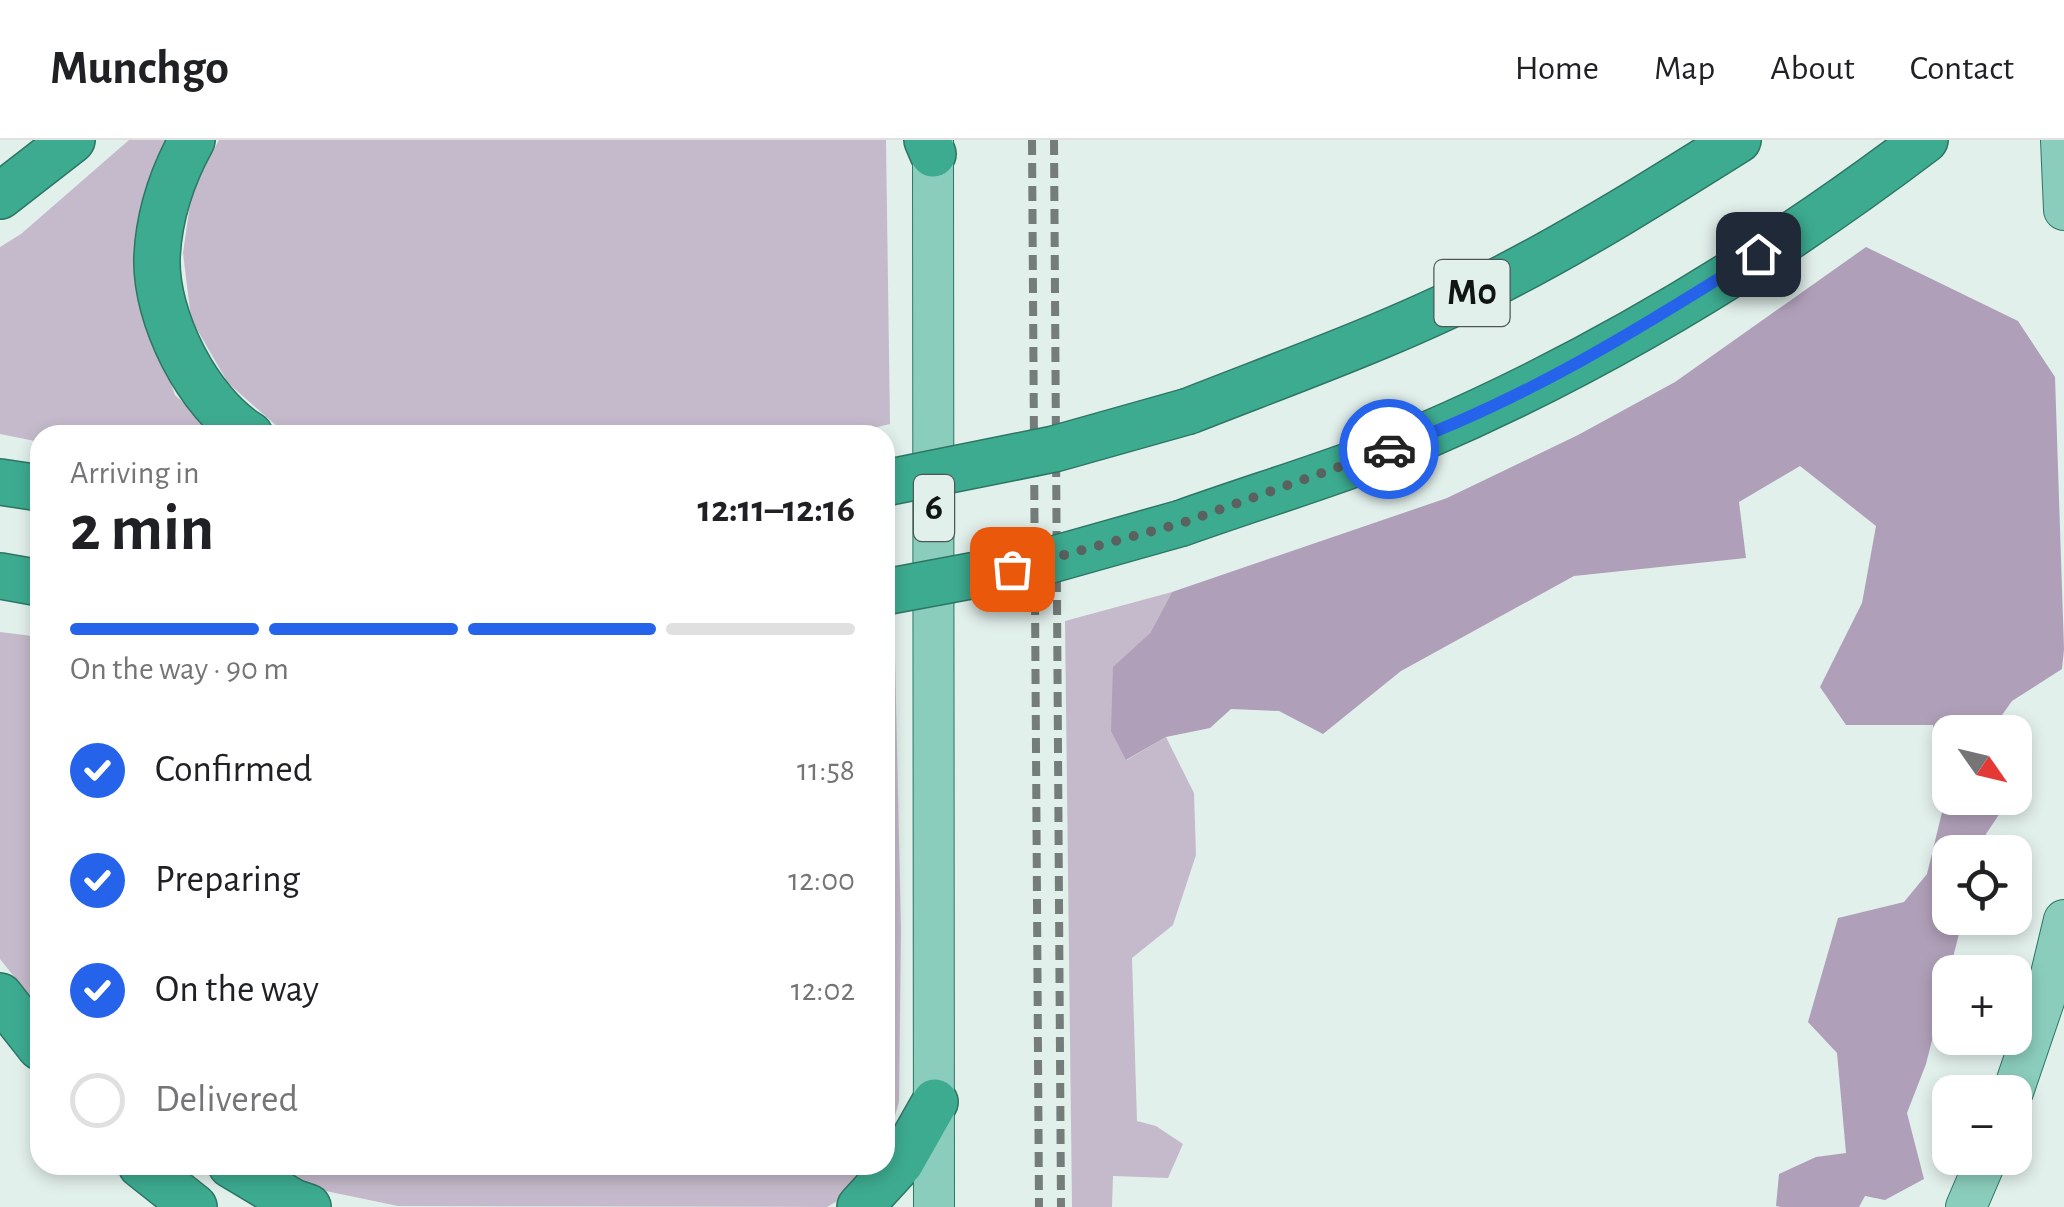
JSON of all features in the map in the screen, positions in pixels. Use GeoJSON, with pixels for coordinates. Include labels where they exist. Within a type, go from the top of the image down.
{"type":"FeatureCollection","features":[{"type":"Feature","properties":{"kind":"highway"},"geometry":{"type":"LineString","coordinates":[[0,196],[72,140]]}},
{"type":"Feature","properties":{"kind":"highway"},"geometry":{"type":"LineString","coordinates":[[192,140],[174,172],[162,221],[157,260],[162,292],[173,333],[189,370],[239,425]]}},
{"type":"Feature","properties":{"kind":"highway","name":"M0"},"geometry":{"type":"LineString","coordinates":[[895,481],[1054,449],[1189,411],[1343,350],[1499,281],[1634,206],[1738,140]]}},
{"type":"Feature","properties":{"kind":"highway"},"geometry":{"type":"LineString","coordinates":[[895,590],[1040,563],[1182,523],[1421,438],[1518,393],[1678,304],[1864,186],[1925,140]]}},
{"type":"Feature","properties":{"kind":"highway"},"geometry":{"type":"LineString","coordinates":[[0,482],[30,486]]}},
{"type":"Feature","properties":{"kind":"highway"},"geometry":{"type":"LineString","coordinates":[[0,576],[30,581]]}},
{"type":"Feature","properties":{"kind":"highway"},"geometry":{"type":"LineString","coordinates":[[0,996],[30,1034]]}},
{"type":"Feature","properties":{"kind":"highway"},"geometry":{"type":"LineString","coordinates":[[895,1168],[936,1102]]}},
{"type":"Feature","properties":{"kind":"highway"},"geometry":{"type":"LineString","coordinates":[[154,1175],[194,1207]]}},
{"type":"Feature","properties":{"kind":"highway"},"geometry":{"type":"LineString","coordinates":[[248,1175],[308,1207]]}},
{"type":"Feature","properties":{"kind":"highway"},"geometry":{"type":"LineString","coordinates":[[860,1207],[888,1175]]}},
{"type":"Feature","properties":{"kind":"main road"},"geometry":{"type":"LineString","coordinates":[[2061,140],[2064,210]]}},
{"type":"Feature","properties":{"kind":"main road","name":"6"},"geometry":{"type":"LineString","coordinates":[[931,145],[934,1207]]}},
{"type":"Feature","properties":{"kind":"main road"},"geometry":{"type":"LineString","coordinates":[[2018,1075],[2046,995],[2064,920]]}},
{"type":"Feature","properties":{"kind":"main road"},"geometry":{"type":"LineString","coordinates":[[1966,1207],[1980,1175]]}},
{"type":"Feature","properties":{"kind":"shaded area"},"geometry":{"type":"Polygon","coordinates":[[[129,140],[168,140],[137,223],[145,311],[175,395],[208,425],[30,425],[30,440],[0,434],[0,247],[21,234],[129,140]]]}},
{"type":"Feature","properties":{"kind":"shaded area"},"geometry":{"type":"Polygon","coordinates":[[[219,140],[886,140],[890,424],[276,425],[228,383],[191,319],[183,253],[192,190],[219,140]]]}},
{"type":"Feature","properties":{"kind":"shaded area"},"geometry":{"type":"Polygon","coordinates":[[[1866,247],[2018,321],[2055,377],[2062,669],[2012,701],[2002,715],[1932,715],[1932,725],[1846,725],[1820,687],[1862,603],[1876,526],[1800,466],[1739,502],[1746,558],[1574,576],[1401,671],[1323,734],[1279,711],[1231,709],[1210,728],[1166,737],[1126,760],[1111,731],[1113,667],[1150,633],[1172,592],[1447,498],[1578,435],[1675,382],[1866,247]]]}},
{"type":"Feature","properties":{"kind":"shaded area"},"geometry":{"type":"Polygon","coordinates":[[[1172,592],[1150,633],[1114,667],[1127,760],[1166,737],[1194,793],[1196,855],[1173,925],[1132,958],[1137,1121],[1156,1126],[1183,1144],[1168,1178],[1113,1176],[1112,1207],[1072,1207],[1065,621],[1172,592]]]}},
{"type":"Feature","properties":{"kind":"shaded area"},"geometry":{"type":"Polygon","coordinates":[[[0,632],[30,636],[30,996],[0,959],[0,632]]]}},
{"type":"Feature","properties":{"kind":"shaded area"},"geometry":{"type":"Polygon","coordinates":[[[895,657],[901,930],[899,1102],[895,1115],[895,657]]]}},
{"type":"Feature","properties":{"kind":"shaded area"},"geometry":{"type":"Polygon","coordinates":[[[1941,815],[1999,815],[1986,835],[1936,835],[1941,815]]]}},
{"type":"Feature","properties":{"kind":"shaded area"},"geometry":{"type":"Polygon","coordinates":[[[1932,853],[1932,935],[1959,935],[1954,955],[1932,955],[1932,1040],[1907,1113],[1924,1179],[1885,1200],[1865,1196],[1859,1207],[1776,1206],[1779,1174],[1816,1157],[1846,1153],[1837,1053],[1808,1022],[1838,918],[1904,902],[1927,874],[1932,853]]]}},
{"type":"Feature","properties":{"kind":"shaded area"},"geometry":{"type":"Polygon","coordinates":[[[291,1175],[871,1175],[862,1187],[827,1207],[398,1206],[316,1189],[291,1175]]]}},
{"type":"Feature","properties":{"kind":"railway"},"geometry":{"type":"LineString","coordinates":[[1032,140],[1039,1207]]}},
{"type":"Feature","properties":{"kind":"railway"},"geometry":{"type":"LineString","coordinates":[[1054,140],[1061,1207]]}},
{"type":"Feature","properties":{"kind":"way so far"},"geometry":{"type":"LineString","coordinates":[[1012,569],[1182,523],[1389,449]]}},
{"type":"Feature","properties":{"kind":"route"},"geometry":{"type":"LineString","coordinates":[[1389,449],[1518,393],[1600,350],[1758,254]]}}]}
